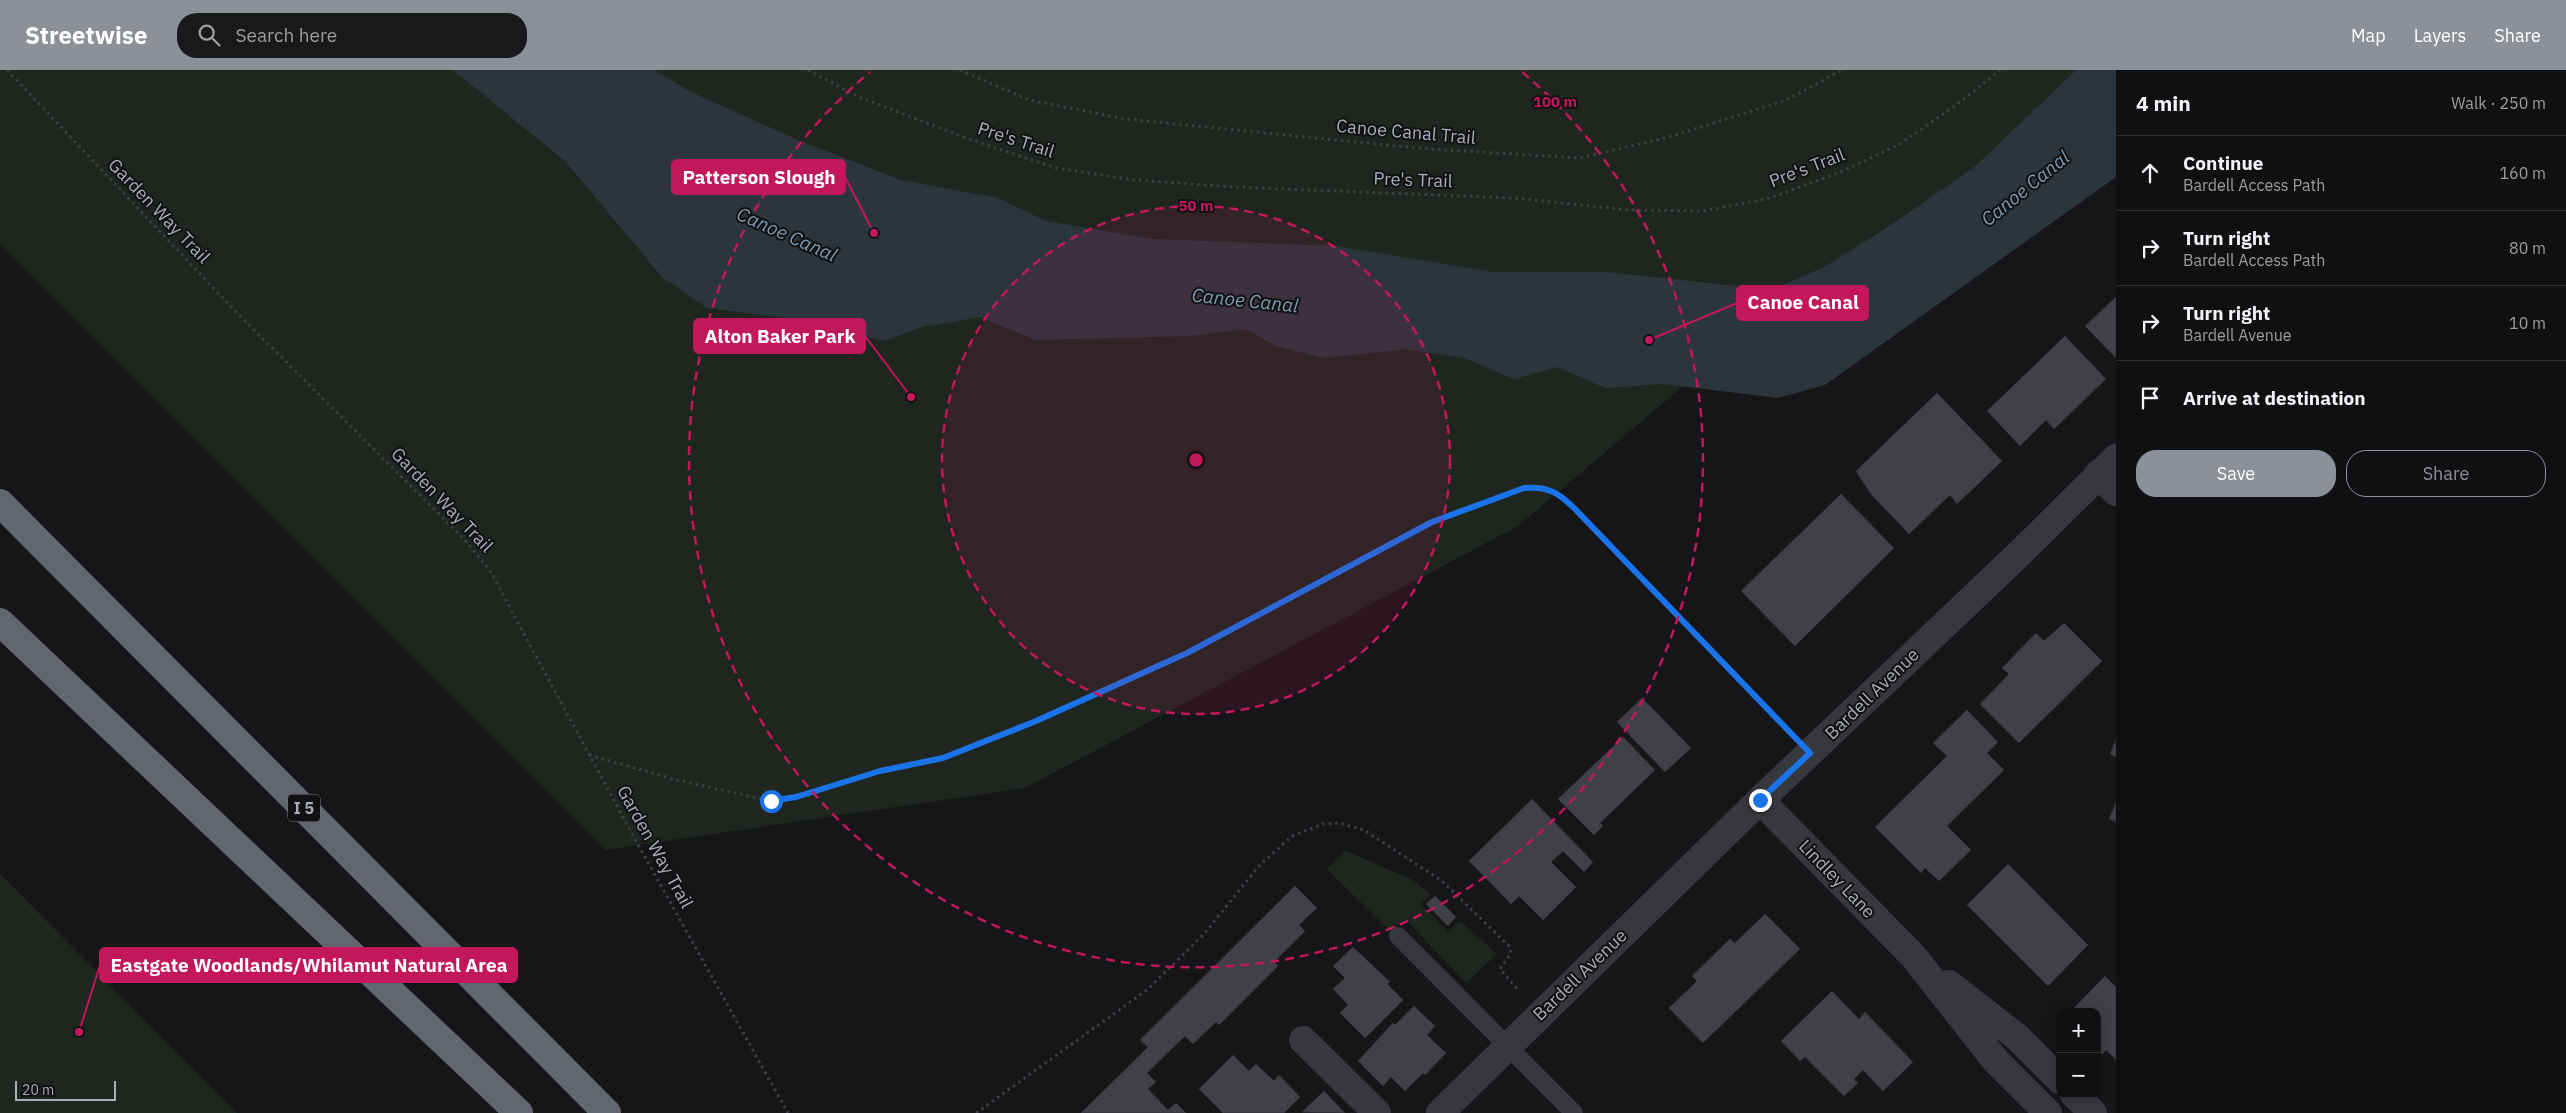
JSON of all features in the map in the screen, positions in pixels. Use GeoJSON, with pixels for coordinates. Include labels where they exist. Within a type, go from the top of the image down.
{"type":"FeatureCollection","features":[{"type":"Feature","properties":{"kind":"highway","name":"I 5"},"geometry":{"type":"LineString","coordinates":[[0,503],[607,1113]]}},
{"type":"Feature","properties":{"kind":"highway"},"geometry":{"type":"LineString","coordinates":[[0,622],[519,1113]]}},
{"type":"Feature","properties":{"kind":"street","name":"Bardell Avenue"},"geometry":{"type":"LineString","coordinates":[[1440,1113],[1760,800],[2020,553],[2110,475]]}},
{"type":"Feature","properties":{"kind":"street","name":"Lindley Lane"},"geometry":{"type":"LineString","coordinates":[[1760,800],[1914,958]]}},
{"type":"Feature","properties":{"kind":"street"},"geometry":{"type":"LineString","coordinates":[[1914,958],[2017,1037],[2056,1076]]}},
{"type":"Feature","properties":{"kind":"street"},"geometry":{"type":"LineString","coordinates":[[1914,958],[1995,1060],[2048,1113]]}},
{"type":"Feature","properties":{"kind":"street"},"geometry":{"type":"LineString","coordinates":[[1303,1040],[1377,1113]]}},
{"type":"Feature","properties":{"kind":"street"},"geometry":{"type":"LineString","coordinates":[[2078,1098],[2093,1113]]}},
{"type":"Feature","properties":{"kind":"lane"},"geometry":{"type":"LineString","coordinates":[[1398,936],[1513,1040],[1574,1113]]}},
{"type":"Feature","properties":{"kind":"path","name":"Garden Way Trail"},"geometry":{"type":"LineString","coordinates":[[7,70],[237,313],[462,537],[489,569],[788,1113]]}},
{"type":"Feature","properties":{"kind":"path","name":"Pre's Trail"},"geometry":{"type":"LineString","coordinates":[[808,70],[859,97],[966,138],[1056,168],[1124,179],[1234,187],[1514,198],[1629,210],[1704,211],[1770,198],[1843,171],[1900,144],[1959,103],[2000,70]]}},
{"type":"Feature","properties":{"kind":"path","name":"Canoe Canal Trail"},"geometry":{"type":"LineString","coordinates":[[960,70],[1029,100],[1126,119],[1416,148],[1580,158],[1669,137],[1787,100],[1842,70]]}},
{"type":"Feature","properties":{"kind":"path"},"geometry":{"type":"LineString","coordinates":[[589,754],[677,780],[771,801],[796,797],[880,771],[943,758],[1036,721],[1187,653],[1432,522],[1524,488],[1540,487],[1551,491],[1574,508],[1810,753]]}},
{"type":"Feature","properties":{"kind":"path"},"geometry":{"type":"LineString","coordinates":[[976,1113],[1147,990],[1205,933],[1258,867],[1292,836],[1323,824],[1339,823],[1364,830],[1442,881],[1510,946],[1511,953],[1500,969],[1540,1014]]}},
{"type":"Feature","properties":{"kind":"shaded area"},"geometry":{"type":"Polygon","coordinates":[[[0,70],[2076,70],[1973,168],[1886,228],[1823,268],[1518,526],[1025,788],[605,850],[0,245],[0,70]]]}},
{"type":"Feature","properties":{"kind":"shaded area"},"geometry":{"type":"Polygon","coordinates":[[[1346,851],[1413,880],[1430,894],[1421,904],[1448,932],[1460,921],[1497,954],[1466,983],[1405,919],[1391,932],[1327,869],[1346,851]]]}},
{"type":"Feature","properties":{"kind":"shaded area"},"geometry":{"type":"Polygon","coordinates":[[[0,874],[237,1113],[0,1113],[0,874]]]}},
{"type":"Feature","properties":{"kind":"water"},"geometry":{"type":"Polygon","coordinates":[[[453,70],[654,70],[691,92],[798,140],[901,180],[998,198],[1046,221],[1153,239],[1335,246],[1494,272],[1608,272],[1772,290],[1824,267],[1886,228],[1973,168],[2076,70],[2116,70],[2116,177],[1825,385],[1778,398],[1663,384],[1605,388],[1557,367],[1514,379],[1464,358],[1406,349],[1324,358],[1276,346],[1245,329],[1192,336],[1036,340],[980,317],[922,327],[884,341],[794,319],[707,308],[662,277],[565,161],[453,70]]]}},
{"type":"Feature","properties":{"kind":"building"},"geometry":{"type":"Polygon","coordinates":[[[2116,297],[2116,358],[2085,326],[2116,297]]]}},
{"type":"Feature","properties":{"kind":"building"},"geometry":{"type":"Polygon","coordinates":[[[2065,336],[2106,379],[2054,429],[2046,420],[2020,446],[1987,411],[2065,336]]]}},
{"type":"Feature","properties":{"kind":"building"},"geometry":{"type":"Polygon","coordinates":[[[1937,393],[2002,461],[1957,504],[1950,495],[1909,534],[1870,493],[1856,471],[1937,393]]]}},
{"type":"Feature","properties":{"kind":"building"},"geometry":{"type":"Polygon","coordinates":[[[1841,494],[1894,548],[1795,646],[1741,591],[1841,494]]]}},
{"type":"Feature","properties":{"kind":"building"},"geometry":{"type":"Polygon","coordinates":[[[2064,623],[2102,661],[2019,743],[1980,704],[2009,674],[2002,668],[2036,633],[2044,641],[2064,623]]]}},
{"type":"Feature","properties":{"kind":"building"},"geometry":{"type":"Polygon","coordinates":[[[1642,698],[1691,748],[1665,772],[1617,722],[1642,698]]]}},
{"type":"Feature","properties":{"kind":"building"},"geometry":{"type":"Polygon","coordinates":[[[1967,710],[1998,742],[1987,753],[2004,770],[1947,826],[1971,850],[1939,881],[1925,868],[1921,873],[1875,827],[1947,756],[1933,743],[1967,710]]]}},
{"type":"Feature","properties":{"kind":"building"},"geometry":{"type":"Polygon","coordinates":[[[1623,737],[1655,770],[1600,823],[1603,826],[1594,835],[1558,799],[1623,737]]]}},
{"type":"Feature","properties":{"kind":"building"},"geometry":{"type":"Polygon","coordinates":[[[2116,740],[2116,757],[2110,754],[2116,740]]]}},
{"type":"Feature","properties":{"kind":"building"},"geometry":{"type":"Polygon","coordinates":[[[1532,799],[1593,862],[1584,872],[1563,851],[1551,862],[1576,887],[1543,920],[1519,896],[1511,904],[1469,861],[1532,799]]]}},
{"type":"Feature","properties":{"kind":"building"},"geometry":{"type":"Polygon","coordinates":[[[2116,803],[2116,822],[2109,819],[2116,803]]]}},
{"type":"Feature","properties":{"kind":"building"},"geometry":{"type":"Polygon","coordinates":[[[2008,864],[2088,945],[2048,986],[1967,905],[2008,864]]]}},
{"type":"Feature","properties":{"kind":"building"},"geometry":{"type":"Polygon","coordinates":[[[1295,886],[1317,908],[1299,925],[1305,931],[1274,962],[1278,966],[1219,1025],[1216,1022],[1193,1044],[1185,1036],[1147,1073],[1156,1082],[1148,1089],[1168,1110],[1176,1103],[1186,1113],[1081,1113],[1148,1047],[1140,1040],[1295,886]]]}},
{"type":"Feature","properties":{"kind":"building"},"geometry":{"type":"Polygon","coordinates":[[[1435,896],[1456,917],[1448,926],[1426,904],[1435,896]]]}},
{"type":"Feature","properties":{"kind":"building"},"geometry":{"type":"Polygon","coordinates":[[[1765,914],[1800,949],[1703,1043],[1669,1008],[1697,981],[1692,976],[1730,939],[1735,943],[1765,914]]]}},
{"type":"Feature","properties":{"kind":"building"},"geometry":{"type":"Polygon","coordinates":[[[1353,947],[1390,982],[1387,984],[1403,1000],[1365,1038],[1340,1013],[1348,1005],[1333,989],[1345,978],[1333,966],[1353,947]]]}},
{"type":"Feature","properties":{"kind":"building"},"geometry":{"type":"Polygon","coordinates":[[[2105,976],[2116,987],[2116,1060],[2106,1050],[2101,1055],[2101,1008],[2074,1008],[2105,976]]]}},
{"type":"Feature","properties":{"kind":"building"},"geometry":{"type":"Polygon","coordinates":[[[1832,991],[1859,1019],[1865,1012],[1913,1062],[1883,1091],[1863,1070],[1854,1079],[1858,1083],[1844,1096],[1805,1057],[1800,1061],[1781,1041],[1832,991]]]}},
{"type":"Feature","properties":{"kind":"building"},"geometry":{"type":"Polygon","coordinates":[[[1414,1006],[1435,1026],[1427,1035],[1446,1053],[1425,1075],[1423,1073],[1405,1091],[1391,1077],[1383,1086],[1358,1061],[1393,1023],[1395,1025],[1414,1006]]]}},
{"type":"Feature","properties":{"kind":"building"},"geometry":{"type":"Polygon","coordinates":[[[1233,1055],[1249,1071],[1256,1064],[1274,1081],[1279,1075],[1300,1097],[1284,1113],[1223,1113],[1199,1089],[1233,1055]]]}},
{"type":"Feature","properties":{"kind":"building"},"geometry":{"type":"Polygon","coordinates":[[[1324,1091],[1345,1113],[1302,1112],[1324,1091]]]}},
{"type":"Feature","properties":{"kind":"place","name":"Patterson Slough"},"geometry":{"type":"Point","coordinates":[874,233]}},
{"type":"Feature","properties":{"kind":"place","name":"Canoe Canal"},"geometry":{"type":"Point","coordinates":[1649,340]}},
{"type":"Feature","properties":{"kind":"place","name":"Alton Baker Park"},"geometry":{"type":"Point","coordinates":[911,397]}},
{"type":"Feature","properties":{"kind":"place","name":"Eastgate Woodlands/Whilamut Natural Area"},"geometry":{"type":"Point","coordinates":[79,1032]}},
{"type":"Feature","properties":{"kind":"route"},"geometry":{"type":"LineString","coordinates":[[771,801],[796,797],[880,771],[943,758],[1036,721],[1187,653],[1295,597],[1432,522],[1524,488],[1540,487],[1567,500],[1810,753],[1760,800]]}}]}
